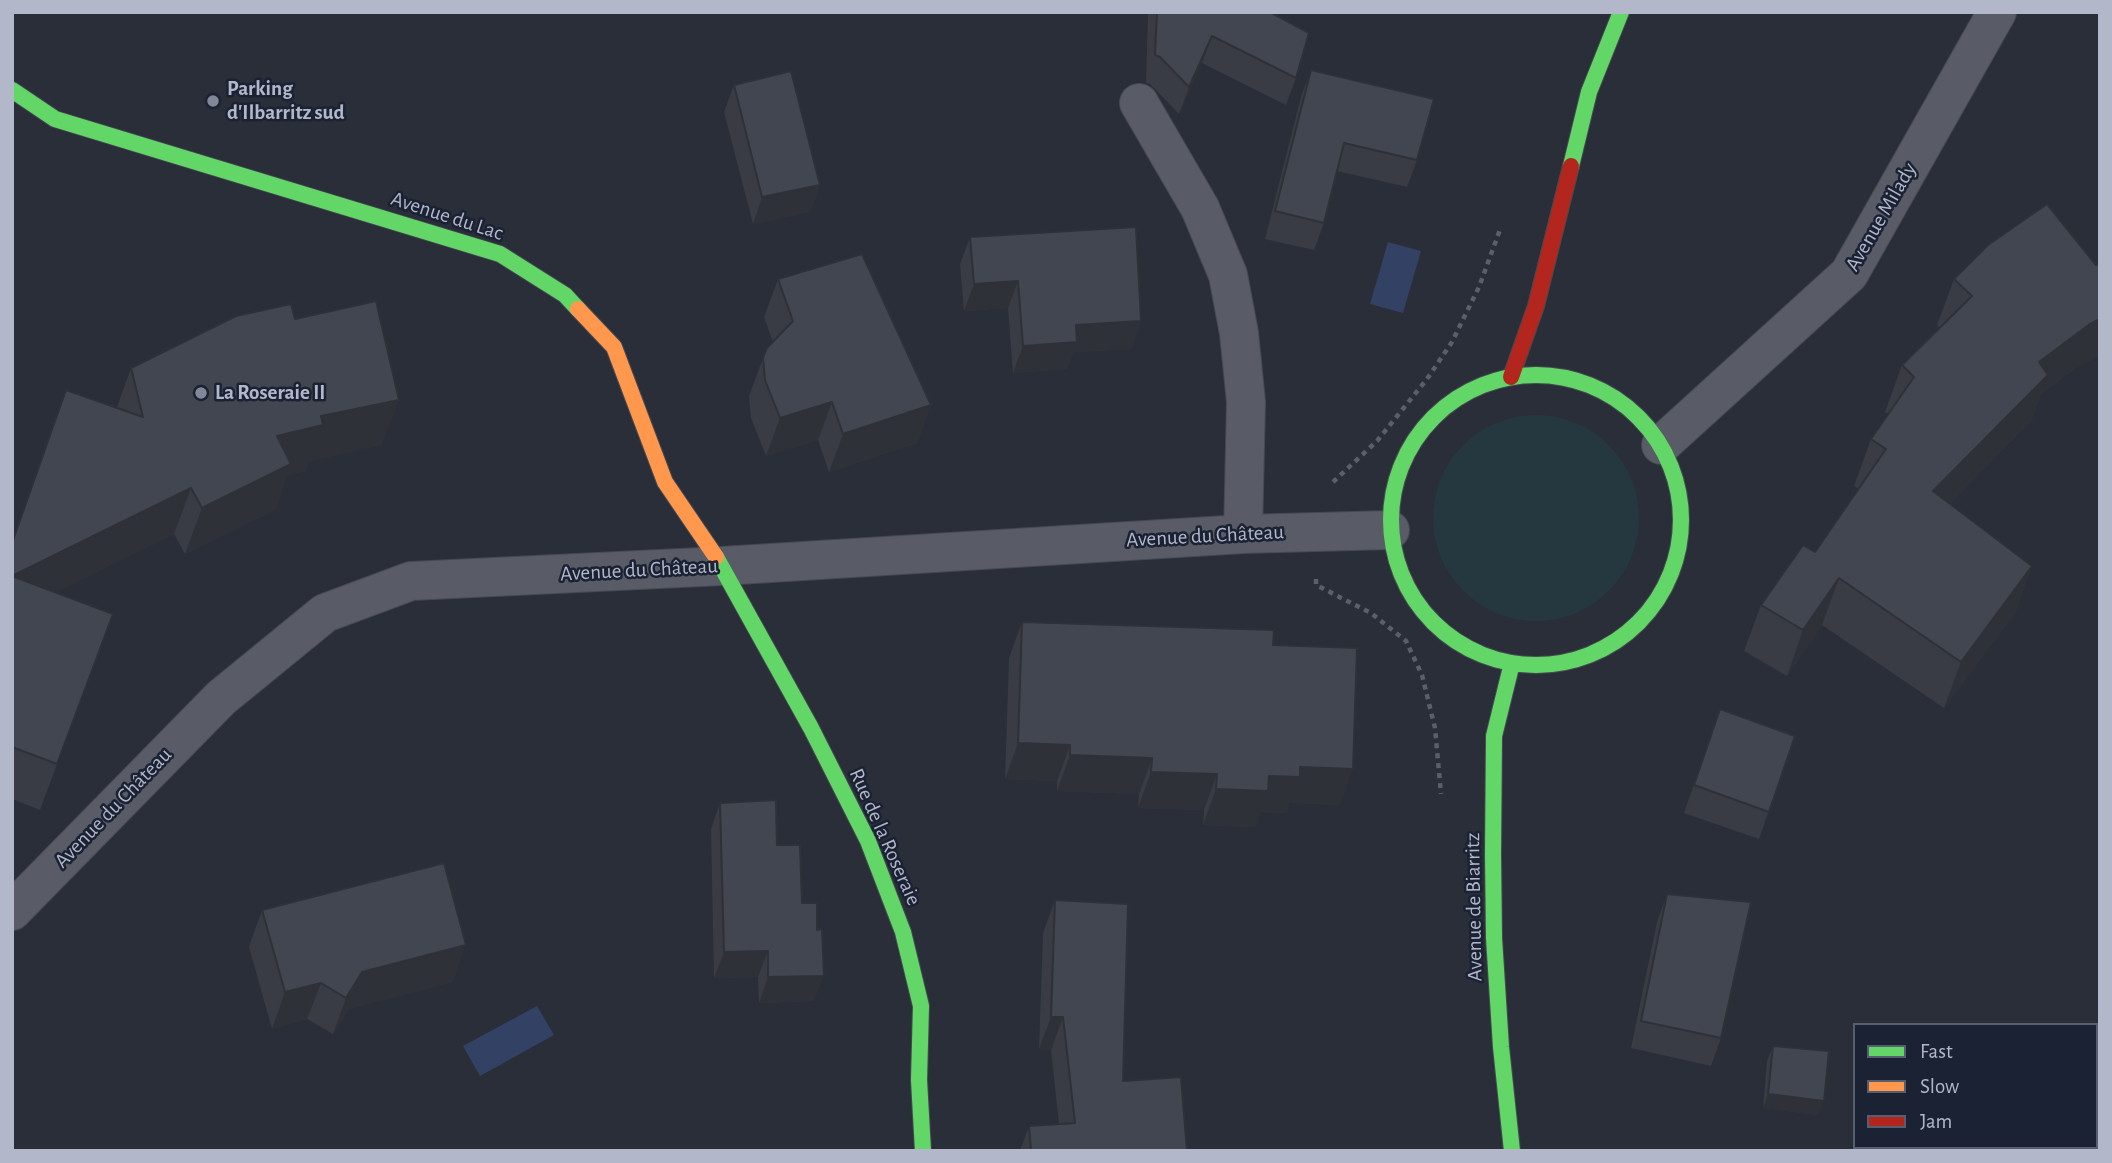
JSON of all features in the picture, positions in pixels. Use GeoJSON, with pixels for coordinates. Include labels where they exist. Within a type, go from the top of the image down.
{"type":"FeatureCollection","features":[{"type":"Feature","properties":{"kind":"main road"},"geometry":{"type":"LineString","coordinates":[[1511,377],[1536,306],[1589,92],[1621,12]]}},
{"type":"Feature","properties":{"kind":"main road","name":"Avenue du Lac"},"geometry":{"type":"LineString","coordinates":[[12,90],[55,119],[500,254],[565,295],[614,347],[664,482],[722,566]]}},
{"type":"Feature","properties":{"kind":"main road"},"geometry":{"type":"LineString","coordinates":[[1555,376],[1596,388],[1633,412],[1661,445],[1679,489],[1681,536],[1669,582],[1642,621],[1604,649],[1559,664],[1512,663],[1466,647],[1428,617],[1402,577],[1390,530],[1394,488],[1410,448],[1436,414],[1471,390],[1511,377],[1555,376]]}},
{"type":"Feature","properties":{"kind":"main road","name":"Rue de la Roseraie"},"geometry":{"type":"LineString","coordinates":[[722,566],[811,728],[868,841],[903,932],[921,1006],[919,1080],[923,1151]]}},
{"type":"Feature","properties":{"kind":"main road","name":"Avenue de Biarritz"},"geometry":{"type":"LineString","coordinates":[[1512,663],[1494,736],[1493,854],[1494,937],[1501,1047],[1512,1151]]}},
{"type":"Feature","properties":{"kind":"street","name":"Avenue Milady"},"geometry":{"type":"LineString","coordinates":[[1661,445],[1849,274],[1997,12]]}},
{"type":"Feature","properties":{"kind":"street"},"geometry":{"type":"LineString","coordinates":[[1139,103],[1200,208],[1228,275],[1239,333],[1246,402],[1243,534]]}},
{"type":"Feature","properties":{"kind":"street","name":"Avenue du Château"},"geometry":{"type":"LineString","coordinates":[[12,911],[221,698],[325,612],[411,581],[722,566],[1243,534],[1390,530]]}},
{"type":"Feature","properties":{"kind":"path"},"geometry":{"type":"LineString","coordinates":[[1330,486],[1377,441],[1427,379],[1452,342],[1479,287],[1503,222]]}},
{"type":"Feature","properties":{"kind":"path"},"geometry":{"type":"LineString","coordinates":[[1317,577],[1316,585],[1371,614],[1406,641],[1422,676],[1435,728],[1442,807]]}},
{"type":"Feature","properties":{"kind":"shaded area"},"geometry":{"type":"Polygon","coordinates":[[[1536,415],[1575,423],[1593,432],[1609,445],[1622,461],[1631,479],[1639,518],[1631,557],[1622,575],[1609,591],[1593,604],[1575,613],[1536,621],[1497,613],[1479,604],[1463,591],[1450,575],[1441,557],[1433,518],[1441,479],[1450,461],[1463,445],[1479,432],[1497,423],[1536,415]]]}},
{"type":"Feature","properties":{"kind":"water"},"geometry":{"type":"Polygon","coordinates":[[[1388,242],[1421,251],[1403,313],[1370,304],[1388,242]]]}},
{"type":"Feature","properties":{"kind":"water"},"geometry":{"type":"Polygon","coordinates":[[[537,1006],[554,1035],[480,1076],[463,1046],[537,1006]]]}},
{"type":"Feature","properties":{"kind":"building"},"geometry":{"type":"Polygon","coordinates":[[[1157,12],[1270,12],[1309,33],[1296,78],[1212,36],[1189,87],[1155,55],[1157,12]]]}},
{"type":"Feature","properties":{"kind":"building"},"geometry":{"type":"Polygon","coordinates":[[[1311,70],[1434,99],[1417,160],[1344,143],[1324,223],[1275,211],[1311,70]]]}},
{"type":"Feature","properties":{"kind":"building"},"geometry":{"type":"Polygon","coordinates":[[[791,71],[820,185],[762,197],[734,85],[791,71]]]}},
{"type":"Feature","properties":{"kind":"building"},"geometry":{"type":"Polygon","coordinates":[[[2047,204],[2096,265],[2100,263],[2100,319],[2039,362],[2048,375],[1933,491],[2032,566],[1961,662],[1839,578],[1803,630],[1761,605],[1803,545],[1815,552],[1886,449],[1871,439],[1914,377],[1902,365],[1972,296],[1954,279],[1988,245],[2047,204]]]}},
{"type":"Feature","properties":{"kind":"building"},"geometry":{"type":"Polygon","coordinates":[[[1136,227],[1141,321],[1076,325],[1077,342],[1023,346],[1018,281],[974,284],[970,237],[1136,227]]]}},
{"type":"Feature","properties":{"kind":"building"},"geometry":{"type":"Polygon","coordinates":[[[862,254],[931,405],[843,434],[832,402],[780,418],[765,380],[763,358],[767,348],[793,321],[778,279],[862,254]]]}},
{"type":"Feature","properties":{"kind":"building"},"geometry":{"type":"Polygon","coordinates":[[[376,301],[399,400],[321,416],[323,425],[277,436],[291,464],[202,508],[191,488],[12,576],[12,543],[66,390],[143,417],[131,368],[236,316],[291,304],[295,319],[376,301]]]}},
{"type":"Feature","properties":{"kind":"building"},"geometry":{"type":"Polygon","coordinates":[[[12,576],[113,614],[57,764],[12,747],[12,576]]]}},
{"type":"Feature","properties":{"kind":"building"},"geometry":{"type":"Polygon","coordinates":[[[1022,622],[1274,630],[1273,645],[1357,648],[1353,769],[1300,767],[1300,777],[1269,776],[1268,791],[1216,789],[1217,774],[1151,772],[1152,758],[1070,755],[1070,745],[1018,743],[1022,622]]]}},
{"type":"Feature","properties":{"kind":"building"},"geometry":{"type":"Polygon","coordinates":[[[1720,709],[1795,736],[1769,812],[1694,785],[1720,709]]]}},
{"type":"Feature","properties":{"kind":"building"},"geometry":{"type":"Polygon","coordinates":[[[776,800],[777,845],[800,845],[802,903],[817,903],[817,930],[822,929],[824,976],[768,977],[768,951],[724,952],[720,803],[776,800]]]}},
{"type":"Feature","properties":{"kind":"building"},"geometry":{"type":"Polygon","coordinates":[[[444,863],[466,945],[362,972],[346,998],[321,983],[285,992],[262,910],[444,863]]]}},
{"type":"Feature","properties":{"kind":"building"},"geometry":{"type":"Polygon","coordinates":[[[1667,894],[1751,902],[1721,1038],[1641,1021],[1667,894]]]}},
{"type":"Feature","properties":{"kind":"building"},"geometry":{"type":"Polygon","coordinates":[[[1055,900],[1128,904],[1123,1081],[1181,1077],[1187,1151],[1031,1151],[1029,1126],[1075,1123],[1063,1017],[1051,1017],[1055,900]]]}},
{"type":"Feature","properties":{"kind":"building"},"geometry":{"type":"Polygon","coordinates":[[[1773,1046],[1829,1051],[1824,1101],[1768,1094],[1773,1046]]]}},
{"type":"Feature","properties":{"kind":"traffic: fast"},"geometry":{"type":"LineString","coordinates":[[1571,166],[1589,92],[1621,12]]}},
{"type":"Feature","properties":{"kind":"traffic: fast"},"geometry":{"type":"LineString","coordinates":[[12,90],[55,119],[500,254],[565,295],[578,309]]}},
{"type":"Feature","properties":{"kind":"traffic: fast"},"geometry":{"type":"LineString","coordinates":[[1536,375],[1564,378],[1591,386],[1628,408],[1648,428],[1670,465],[1678,492],[1681,520],[1678,548],[1670,575],[1648,612],[1628,632],[1591,654],[1564,662],[1536,665],[1508,662],[1481,654],[1444,632],[1424,612],[1402,575],[1394,548],[1391,520],[1394,492],[1402,465],[1424,428],[1444,408],[1481,386],[1508,378],[1536,375]]}},
{"type":"Feature","properties":{"kind":"traffic: fast"},"geometry":{"type":"LineString","coordinates":[[716,557],[811,728],[868,841],[903,932],[921,1006],[919,1080],[923,1151]]}},
{"type":"Feature","properties":{"kind":"traffic: fast"},"geometry":{"type":"LineString","coordinates":[[1512,663],[1494,736],[1493,854],[1494,938],[1501,1047],[1512,1151]]}},
{"type":"Feature","properties":{"kind":"traffic: slow"},"geometry":{"type":"LineString","coordinates":[[578,309],[614,347],[665,482],[716,557]]}},
{"type":"Feature","properties":{"kind":"traffic: jam"},"geometry":{"type":"LineString","coordinates":[[1511,377],[1536,306],[1571,166]]}},
{"type":"Feature","properties":{"kind":"place","name":"Parking d'Ilbarritz sud"},"geometry":{"type":"Point","coordinates":[213,101]}},
{"type":"Feature","properties":{"kind":"place","name":"La Roseraie II"},"geometry":{"type":"Point","coordinates":[201,393]}}]}
